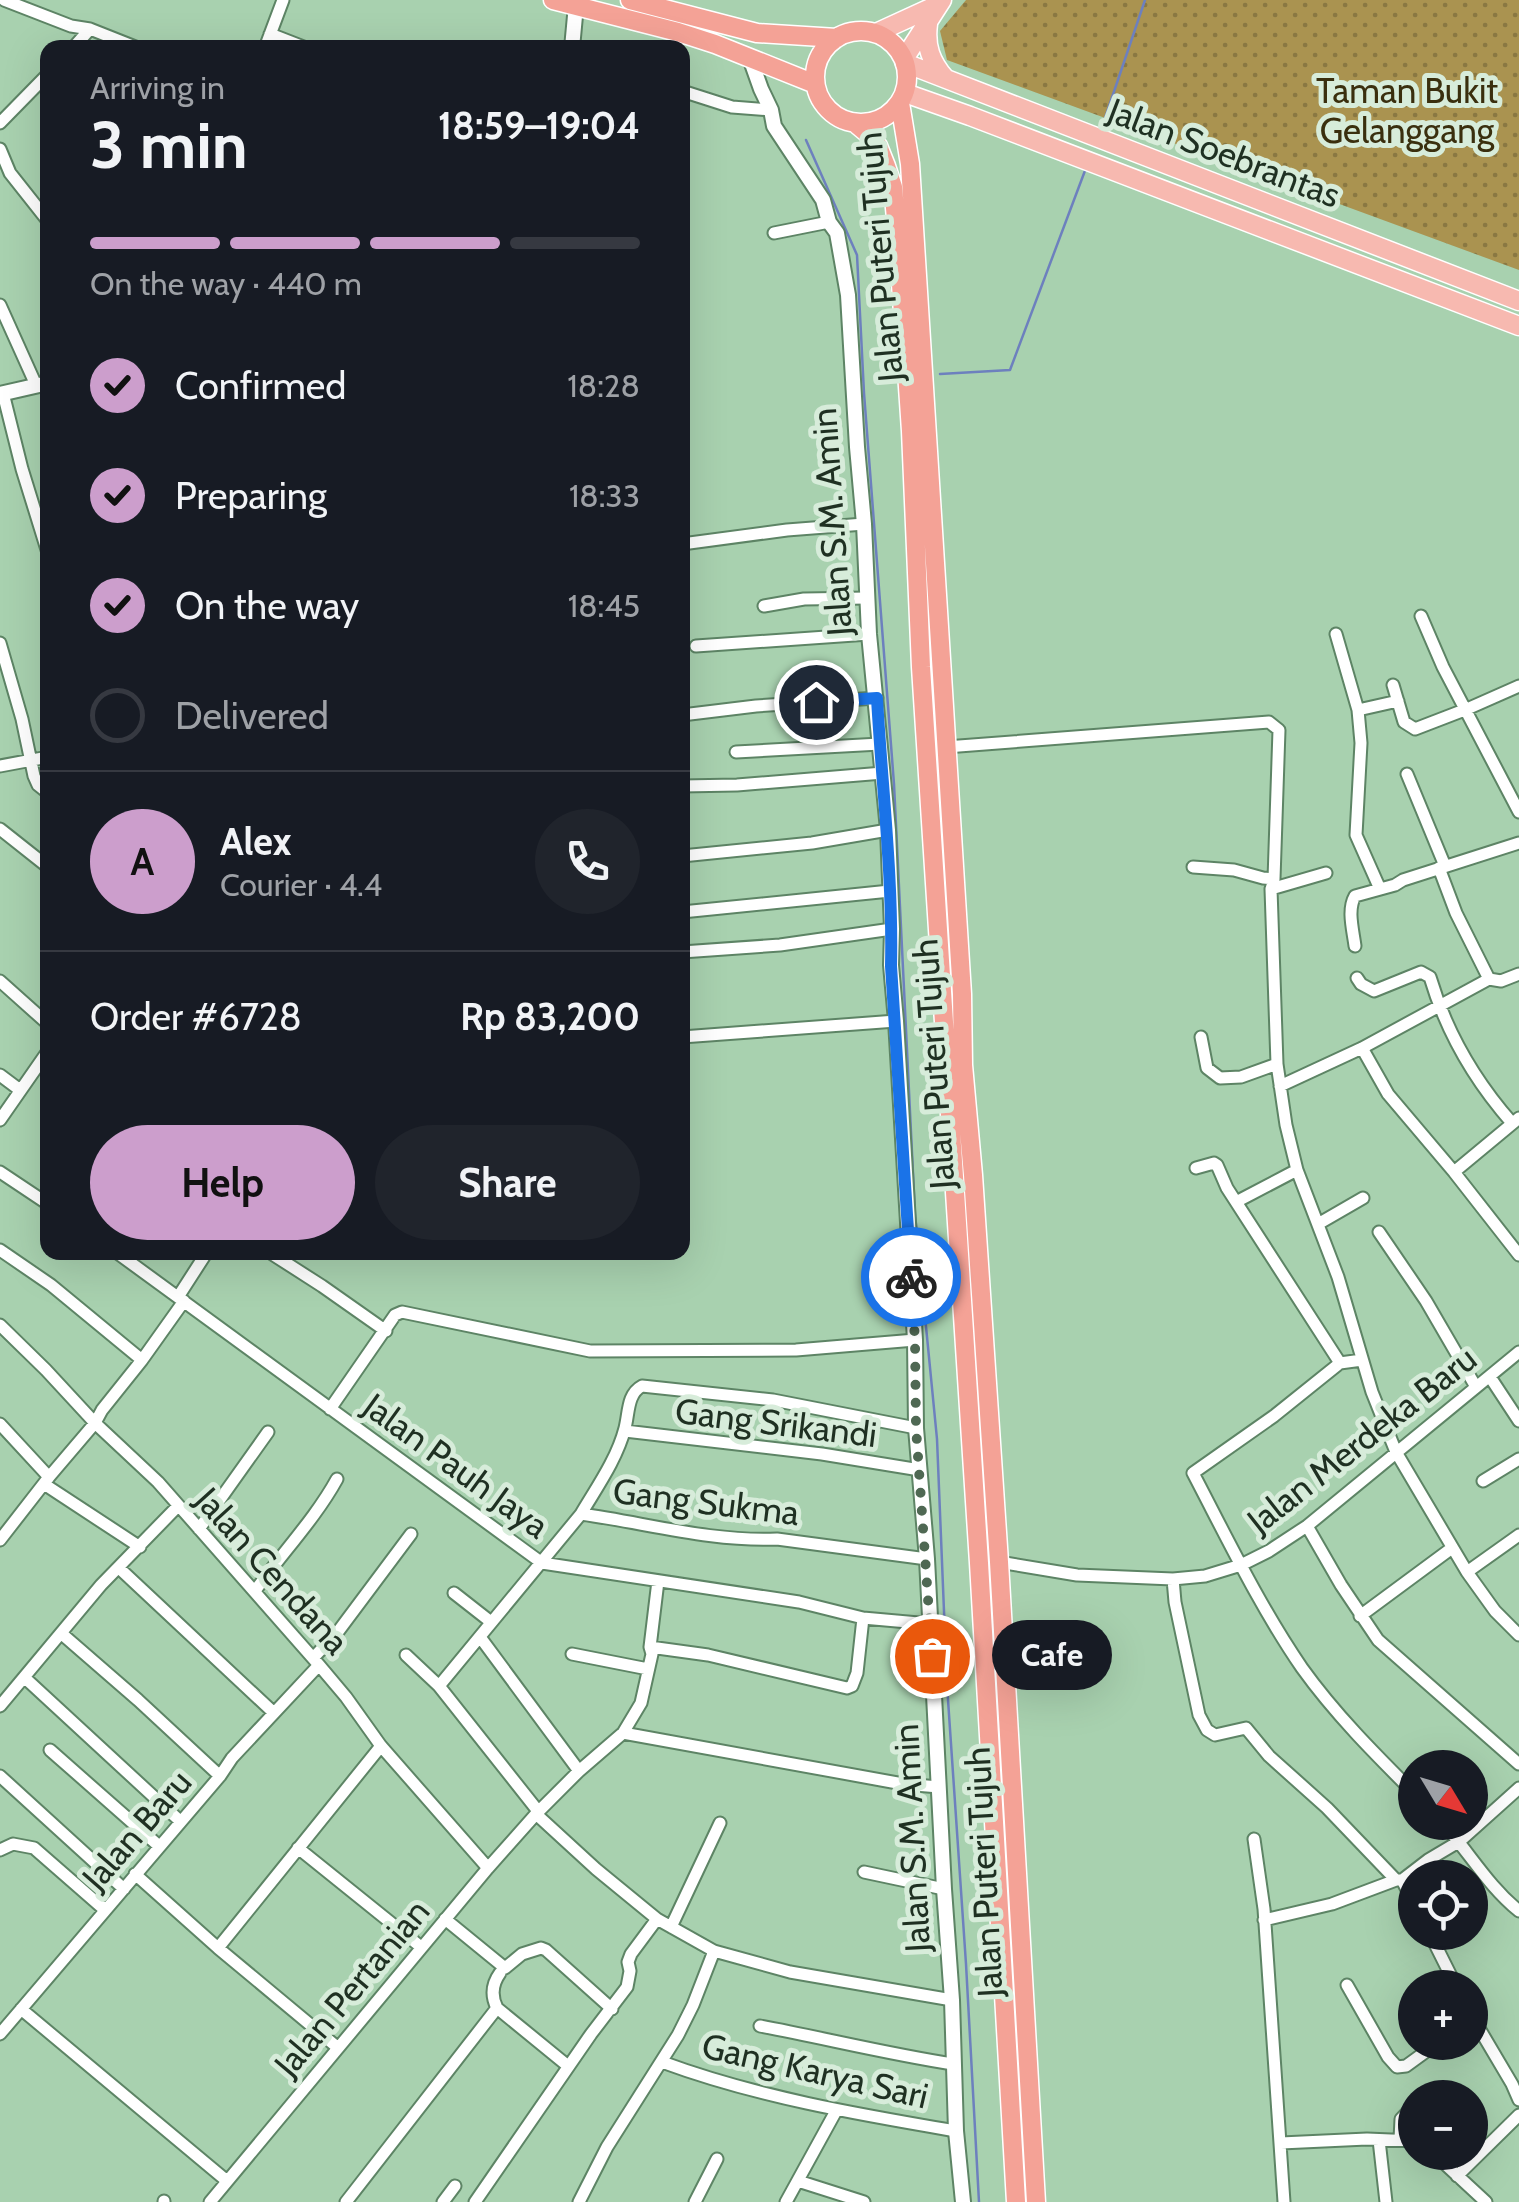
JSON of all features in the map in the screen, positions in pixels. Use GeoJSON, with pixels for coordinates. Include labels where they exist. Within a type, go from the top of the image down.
{"type":"FeatureCollection","features":[{"type":"Feature","properties":{"kind":"highway"},"geometry":{"type":"LineString","coordinates":[[553,0],[678,32],[816,84]]}},
{"type":"Feature","properties":{"kind":"highway"},"geometry":{"type":"LineString","coordinates":[[630,0],[757,33],[838,38]]}},
{"type":"Feature","properties":{"kind":"highway"},"geometry":{"type":"LineString","coordinates":[[850,32],[876,34],[897,48],[905,61],[908,78],[902,98],[880,120],[854,123],[840,119],[820,98],[816,71],[827,46],[838,38],[850,32]]}},
{"type":"Feature","properties":{"kind":"highway","name":"Jalan Puteri Tujuh"},"geometry":{"type":"LineString","coordinates":[[902,98],[910,164],[1036,2202]]}},
{"type":"Feature","properties":{"kind":"highway","name":"Jalan Puteri Tujuh"},"geometry":{"type":"LineString","coordinates":[[854,123],[878,146],[886,166],[893,187],[898,240],[1016,2202]]}},
{"type":"Feature","properties":{"kind":"highway"},"geometry":{"type":"LineString","coordinates":[[1006,2034],[1026,2033]]}},
{"type":"Feature","properties":{"kind":"main road"},"geometry":{"type":"LineString","coordinates":[[876,34],[936,8]]}},
{"type":"Feature","properties":{"kind":"main road"},"geometry":{"type":"LineString","coordinates":[[905,61],[936,8]]}},
{"type":"Feature","properties":{"kind":"main road"},"geometry":{"type":"LineString","coordinates":[[936,8],[926,37],[930,56],[946,78]]}},
{"type":"Feature","properties":{"kind":"main road","name":"Jalan Soebrantas"},"geometry":{"type":"LineString","coordinates":[[905,61],[1519,301]]}},
{"type":"Feature","properties":{"kind":"main road","name":"Jalan Soebrantas"},"geometry":{"type":"LineString","coordinates":[[902,98],[928,102],[1519,326]]}},
{"type":"Feature","properties":{"kind":"main road"},"geometry":{"type":"LineString","coordinates":[[905,133],[911,114],[928,102]]}},
{"type":"Feature","properties":{"kind":"main road"},"geometry":{"type":"LineString","coordinates":[[1312,246],[1322,226]]}},
{"type":"Feature","properties":{"kind":"street"},"geometry":{"type":"LineString","coordinates":[[4,0],[118,40]]}},
{"type":"Feature","properties":{"kind":"street"},"geometry":{"type":"LineString","coordinates":[[268,40],[284,0]]}},
{"type":"Feature","properties":{"kind":"street"},"geometry":{"type":"LineString","coordinates":[[573,40],[576,5]]}},
{"type":"Feature","properties":{"kind":"street"},"geometry":{"type":"LineString","coordinates":[[80,40],[90,29]]}},
{"type":"Feature","properties":{"kind":"street"},"geometry":{"type":"LineString","coordinates":[[270,34],[285,40]]}},
{"type":"Feature","properties":{"kind":"street","name":"Jalan S.M. Amin"},"geometry":{"type":"LineString","coordinates":[[750,58],[772,110],[774,126],[823,200],[829,222],[837,233],[848,295],[869,634],[888,830],[891,966],[915,1340],[916,1428],[927,1558],[956,2131],[963,2202]]}},
{"type":"Feature","properties":{"kind":"street"},"geometry":{"type":"LineString","coordinates":[[0,122],[40,82]]}},
{"type":"Feature","properties":{"kind":"street"},"geometry":{"type":"LineString","coordinates":[[690,93],[732,107],[772,110]]}},
{"type":"Feature","properties":{"kind":"street"},"geometry":{"type":"LineString","coordinates":[[0,150],[10,172],[40,201]]}},
{"type":"Feature","properties":{"kind":"street"},"geometry":{"type":"LineString","coordinates":[[774,233],[829,222]]}},
{"type":"Feature","properties":{"kind":"street"},"geometry":{"type":"LineString","coordinates":[[0,305],[40,380]]}},
{"type":"Feature","properties":{"kind":"street"},"geometry":{"type":"LineString","coordinates":[[40,384],[2,393],[40,527]]}},
{"type":"Feature","properties":{"kind":"street"},"geometry":{"type":"LineString","coordinates":[[690,543],[864,524]]}},
{"type":"Feature","properties":{"kind":"street"},"geometry":{"type":"LineString","coordinates":[[764,606],[867,598]]}},
{"type":"Feature","properties":{"kind":"street"},"geometry":{"type":"LineString","coordinates":[[1421,616],[1519,812]]}},
{"type":"Feature","properties":{"kind":"street"},"geometry":{"type":"LineString","coordinates":[[696,646],[869,634]]}},
{"type":"Feature","properties":{"kind":"street"},"geometry":{"type":"LineString","coordinates":[[1336,634],[1358,710],[1361,743],[1356,834],[1380,889]]}},
{"type":"Feature","properties":{"kind":"street"},"geometry":{"type":"LineString","coordinates":[[0,643],[40,787]]}},
{"type":"Feature","properties":{"kind":"street"},"geometry":{"type":"LineString","coordinates":[[1393,686],[1404,722],[1415,729],[1519,686]]}},
{"type":"Feature","properties":{"kind":"street"},"geometry":{"type":"LineString","coordinates":[[690,714],[877,698]]}},
{"type":"Feature","properties":{"kind":"street"},"geometry":{"type":"LineString","coordinates":[[1358,710],[1398,701]]}},
{"type":"Feature","properties":{"kind":"street"},"geometry":{"type":"LineString","coordinates":[[946,747],[1272,724],[1280,734],[1273,884],[1277,1064],[1297,1170],[1338,1277],[1372,1392],[1396,1452],[1467,1572],[1495,1611],[1519,1635]]}},
{"type":"Feature","properties":{"kind":"street"},"geometry":{"type":"LineString","coordinates":[[736,752],[880,744]]}},
{"type":"Feature","properties":{"kind":"street"},"geometry":{"type":"LineString","coordinates":[[0,766],[40,758]]}},
{"type":"Feature","properties":{"kind":"street"},"geometry":{"type":"LineString","coordinates":[[690,786],[737,786],[883,773]]}},
{"type":"Feature","properties":{"kind":"street"},"geometry":{"type":"LineString","coordinates":[[1407,774],[1456,913],[1488,978]]}},
{"type":"Feature","properties":{"kind":"street"},"geometry":{"type":"LineString","coordinates":[[0,829],[40,860]]}},
{"type":"Feature","properties":{"kind":"street"},"geometry":{"type":"LineString","coordinates":[[690,855],[812,843],[888,830]]}},
{"type":"Feature","properties":{"kind":"street"},"geometry":{"type":"LineString","coordinates":[[1356,946],[1351,914],[1355,896],[1519,843]]}},
{"type":"Feature","properties":{"kind":"street"},"geometry":{"type":"LineString","coordinates":[[1193,867],[1234,870],[1273,884],[1326,873]]}},
{"type":"Feature","properties":{"kind":"street"},"geometry":{"type":"LineString","coordinates":[[690,911],[890,891]]}},
{"type":"Feature","properties":{"kind":"street"},"geometry":{"type":"LineString","coordinates":[[690,951],[780,945],[892,929]]}},
{"type":"Feature","properties":{"kind":"street"},"geometry":{"type":"LineString","coordinates":[[1357,978],[1374,992],[1427,973],[1463,1056],[1516,1121],[1454,1172]]}},
{"type":"Feature","properties":{"kind":"street"},"geometry":{"type":"LineString","coordinates":[[1280,1086],[1362,1048],[1488,978],[1500,981],[1519,974]]}},
{"type":"Feature","properties":{"kind":"street"},"geometry":{"type":"LineString","coordinates":[[0,981],[40,1017]]}},
{"type":"Feature","properties":{"kind":"street"},"geometry":{"type":"LineString","coordinates":[[690,1035],[896,1021]]}},
{"type":"Feature","properties":{"kind":"street"},"geometry":{"type":"LineString","coordinates":[[1201,1036],[1206,1068],[1220,1078],[1241,1077],[1277,1064]]}},
{"type":"Feature","properties":{"kind":"street"},"geometry":{"type":"LineString","coordinates":[[1362,1048],[1388,1094],[1519,1256]]}},
{"type":"Feature","properties":{"kind":"street"},"geometry":{"type":"LineString","coordinates":[[0,1120],[40,1065]]}},
{"type":"Feature","properties":{"kind":"street"},"geometry":{"type":"LineString","coordinates":[[0,1074],[20,1090]]}},
{"type":"Feature","properties":{"kind":"street"},"geometry":{"type":"LineString","coordinates":[[1196,1168],[1217,1165],[1227,1188],[1340,1364]]}},
{"type":"Feature","properties":{"kind":"street"},"geometry":{"type":"LineString","coordinates":[[1236,1202],[1297,1170]]}},
{"type":"Feature","properties":{"kind":"street"},"geometry":{"type":"LineString","coordinates":[[0,1172],[40,1199]]}},
{"type":"Feature","properties":{"kind":"street"},"geometry":{"type":"LineString","coordinates":[[1318,1224],[1363,1198]]}},
{"type":"Feature","properties":{"kind":"street"},"geometry":{"type":"LineString","coordinates":[[1379,1232],[1426,1301],[1476,1387]]}},
{"type":"Feature","properties":{"kind":"street"},"geometry":{"type":"LineString","coordinates":[[0,1250],[51,1285],[142,1360]]}},
{"type":"Feature","properties":{"kind":"street","name":"Jalan Pauh Jaya"},"geometry":{"type":"LineString","coordinates":[[127,1260],[542,1562],[799,1602],[863,1618],[930,1624]]}},
{"type":"Feature","properties":{"kind":"street"},"geometry":{"type":"LineString","coordinates":[[2,1534],[142,1360],[203,1260]]}},
{"type":"Feature","properties":{"kind":"street"},"geometry":{"type":"LineString","coordinates":[[281,1260],[386,1331]]}},
{"type":"Feature","properties":{"kind":"street"},"geometry":{"type":"LineString","coordinates":[[330,1409],[396,1315],[402,1312],[590,1352],[796,1350],[915,1340]]}},
{"type":"Feature","properties":{"kind":"street","name":"Jalan Cendana"},"geometry":{"type":"LineString","coordinates":[[0,1325],[94,1423],[158,1482],[316,1661],[381,1746],[488,1868]]}},
{"type":"Feature","properties":{"kind":"street","name":"Jalan Merdeka Baru"},"geometry":{"type":"LineString","coordinates":[[999,1562],[1076,1575],[1173,1579],[1205,1576],[1241,1565],[1307,1526],[1519,1352]]}},
{"type":"Feature","properties":{"kind":"street"},"geometry":{"type":"LineString","coordinates":[[1362,1360],[1340,1364],[1193,1473],[1241,1565],[1302,1667],[1341,1718],[1398,1777]]}},
{"type":"Feature","properties":{"kind":"street"},"geometry":{"type":"LineString","coordinates":[[1490,1377],[1519,1422]]}},
{"type":"Feature","properties":{"kind":"street"},"geometry":{"type":"LineString","coordinates":[[581,1514],[613,1460],[625,1431],[632,1396],[642,1386],[773,1400],[916,1428]]}},
{"type":"Feature","properties":{"kind":"street"},"geometry":{"type":"LineString","coordinates":[[0,1424],[46,1480],[140,1547]]}},
{"type":"Feature","properties":{"kind":"street","name":"Gang Srikandi"},"geometry":{"type":"LineString","coordinates":[[625,1431],[822,1454],[920,1470]]}},
{"type":"Feature","properties":{"kind":"street"},"geometry":{"type":"LineString","coordinates":[[199,1529],[268,1432]]}},
{"type":"Feature","properties":{"kind":"street"},"geometry":{"type":"LineString","coordinates":[[1482,1480],[1519,1460]]}},
{"type":"Feature","properties":{"kind":"street"},"geometry":{"type":"LineString","coordinates":[[255,1591],[324,1502],[337,1479]]}},
{"type":"Feature","properties":{"kind":"street"},"geometry":{"type":"LineString","coordinates":[[0,1706],[118,1568],[178,1506]]}},
{"type":"Feature","properties":{"kind":"street","name":"Gang Sukma"},"geometry":{"type":"LineString","coordinates":[[439,1686],[581,1514],[708,1535],[777,1539],[927,1558]]}},
{"type":"Feature","properties":{"kind":"street"},"geometry":{"type":"LineString","coordinates":[[1307,1526],[1378,1640],[1519,1764]]}},
{"type":"Feature","properties":{"kind":"street","name":"Jalan Baru"},"geometry":{"type":"LineString","coordinates":[[0,2034],[274,1713],[411,1534]]}},
{"type":"Feature","properties":{"kind":"street"},"geometry":{"type":"LineString","coordinates":[[1467,1572],[1519,1535]]}},
{"type":"Feature","properties":{"kind":"street"},"geometry":{"type":"LineString","coordinates":[[1360,1616],[1452,1548]]}},
{"type":"Feature","properties":{"kind":"street"},"geometry":{"type":"LineString","coordinates":[[118,1568],[274,1713]]}},
{"type":"Feature","properties":{"kind":"street"},"geometry":{"type":"LineString","coordinates":[[1173,1579],[1199,1715],[1207,1730],[1215,1735],[1240,1728],[1249,1731],[1269,1756],[1398,1879]]}},
{"type":"Feature","properties":{"kind":"street"},"geometry":{"type":"LineString","coordinates":[[658,1581],[646,1685],[641,1703],[623,1733],[902,1784],[939,1787]]}},
{"type":"Feature","properties":{"kind":"street"},"geometry":{"type":"LineString","coordinates":[[454,1593],[491,1622]]}},
{"type":"Feature","properties":{"kind":"street"},"geometry":{"type":"LineString","coordinates":[[650,1647],[708,1655],[847,1688],[852,1686],[857,1673],[863,1618]]}},
{"type":"Feature","properties":{"kind":"street"},"geometry":{"type":"LineString","coordinates":[[62,1634],[220,1776]]}},
{"type":"Feature","properties":{"kind":"street"},"geometry":{"type":"LineString","coordinates":[[480,1637],[579,1771]]}},
{"type":"Feature","properties":{"kind":"street"},"geometry":{"type":"LineString","coordinates":[[572,1654],[648,1669]]}},
{"type":"Feature","properties":{"kind":"street"},"geometry":{"type":"LineString","coordinates":[[406,1655],[439,1686],[537,1812],[657,1920],[714,1951],[790,1972],[952,2000]]}},
{"type":"Feature","properties":{"kind":"street"},"geometry":{"type":"LineString","coordinates":[[25,1678],[180,1821]]}},
{"type":"Feature","properties":{"kind":"street","name":"Jalan Pertanian"},"geometry":{"type":"LineString","coordinates":[[210,2202],[537,1812],[623,1733]]}},
{"type":"Feature","properties":{"kind":"street"},"geometry":{"type":"LineString","coordinates":[[218,1948],[381,1746]]}},
{"type":"Feature","properties":{"kind":"street"},"geometry":{"type":"LineString","coordinates":[[50,1750],[158,1846]]}},
{"type":"Feature","properties":{"kind":"street"},"geometry":{"type":"LineString","coordinates":[[0,1776],[124,1888]]}},
{"type":"Feature","properties":{"kind":"street"},"geometry":{"type":"LineString","coordinates":[[1428,1860],[1460,1842],[1519,1788]]}},
{"type":"Feature","properties":{"kind":"street"},"geometry":{"type":"LineString","coordinates":[[671,1927],[720,1823]]}},
{"type":"Feature","properties":{"kind":"street"},"geometry":{"type":"LineString","coordinates":[[1254,1839],[1264,1920],[1284,2202]]}},
{"type":"Feature","properties":{"kind":"street"},"geometry":{"type":"LineString","coordinates":[[1460,1842],[1497,1892],[1519,1911]]}},
{"type":"Feature","properties":{"kind":"street"},"geometry":{"type":"LineString","coordinates":[[0,1850],[13,1844],[34,1848],[105,1910]]}},
{"type":"Feature","properties":{"kind":"street"},"geometry":{"type":"LineString","coordinates":[[298,1848],[422,1948]]}},
{"type":"Feature","properties":{"kind":"street"},"geometry":{"type":"LineString","coordinates":[[864,1872],[944,1888]]}},
{"type":"Feature","properties":{"kind":"street"},"geometry":{"type":"LineString","coordinates":[[136,1874],[337,2047]]}},
{"type":"Feature","properties":{"kind":"street"},"geometry":{"type":"LineString","coordinates":[[1264,1920],[1332,1904],[1398,1880]]}},
{"type":"Feature","properties":{"kind":"street"},"geometry":{"type":"LineString","coordinates":[[446,1919],[502,1971]]}},
{"type":"Feature","properties":{"kind":"street"},"geometry":{"type":"LineString","coordinates":[[475,2202],[568,2066],[628,1988],[631,1954],[657,1920]]}},
{"type":"Feature","properties":{"kind":"street"},"geometry":{"type":"LineString","coordinates":[[568,2066],[497,2008],[494,1988],[502,1971],[522,1954],[541,1948],[612,2009]]}},
{"type":"Feature","properties":{"kind":"street"},"geometry":{"type":"LineString","coordinates":[[579,2202],[607,2147],[662,2062],[693,2005],[714,1951]]}},
{"type":"Feature","properties":{"kind":"street"},"geometry":{"type":"LineString","coordinates":[[1347,1985],[1397,2067],[1414,2060]]}},
{"type":"Feature","properties":{"kind":"street"},"geometry":{"type":"LineString","coordinates":[[346,2202],[497,2008]]}},
{"type":"Feature","properties":{"kind":"street"},"geometry":{"type":"LineString","coordinates":[[21,2009],[227,2181]]}},
{"type":"Feature","properties":{"kind":"street"},"geometry":{"type":"LineString","coordinates":[[760,2026],[953,2064]]}},
{"type":"Feature","properties":{"kind":"street"},"geometry":{"type":"LineString","coordinates":[[1488,2045],[1519,2100]]}},
{"type":"Feature","properties":{"kind":"street","name":"Gang Karya Sari"},"geometry":{"type":"LineString","coordinates":[[662,2062],[726,2084],[836,2111],[956,2131]]}},
{"type":"Feature","properties":{"kind":"street"},"geometry":{"type":"LineString","coordinates":[[786,2202],[836,2111]]}},
{"type":"Feature","properties":{"kind":"street"},"geometry":{"type":"LineString","coordinates":[[1457,2176],[1519,2116]]}},
{"type":"Feature","properties":{"kind":"street"},"geometry":{"type":"LineString","coordinates":[[1379,2140],[1386,2202]]}},
{"type":"Feature","properties":{"kind":"street"},"geometry":{"type":"LineString","coordinates":[[1281,2142],[1398,2140]]}},
{"type":"Feature","properties":{"kind":"street"},"geometry":{"type":"LineString","coordinates":[[695,2202],[717,2159]]}},
{"type":"Feature","properties":{"kind":"street"},"geometry":{"type":"LineString","coordinates":[[1451,2170],[1486,2202]]}},
{"type":"Feature","properties":{"kind":"street"},"geometry":{"type":"LineString","coordinates":[[798,2181],[864,2202]]}},
{"type":"Feature","properties":{"kind":"street"},"geometry":{"type":"LineString","coordinates":[[444,2202],[456,2186]]}},
{"type":"Feature","properties":{"kind":"green space","name":"Taman Bukit Gelanggang"},"geometry":{"type":"Polygon","coordinates":[[[966,0],[1519,0],[1519,270],[947,60],[940,31],[966,0]]]}},
{"type":"Feature","properties":{"kind":"waterway"},"geometry":{"type":"LineString","coordinates":[[1103,124],[1145,0]]}},
{"type":"Feature","properties":{"kind":"waterway"},"geometry":{"type":"LineString","coordinates":[[806,140],[857,255],[894,784],[915,1214],[937,1439],[947,1685],[979,2202]]}},
{"type":"Feature","properties":{"kind":"waterway"},"geometry":{"type":"LineString","coordinates":[[940,374],[1010,370],[1086,168]]}},
{"type":"Feature","properties":{"kind":"way so far"},"geometry":{"type":"LineString","coordinates":[[911,1277],[916,1428],[932,1656]]}},
{"type":"Feature","properties":{"kind":"place","name":"Cafe"},"geometry":{"type":"Point","coordinates":[932,1656]}},
{"type":"Feature","properties":{"kind":"route"},"geometry":{"type":"LineString","coordinates":[[816,702],[877,698],[888,830],[891,966],[911,1277]]}}]}
